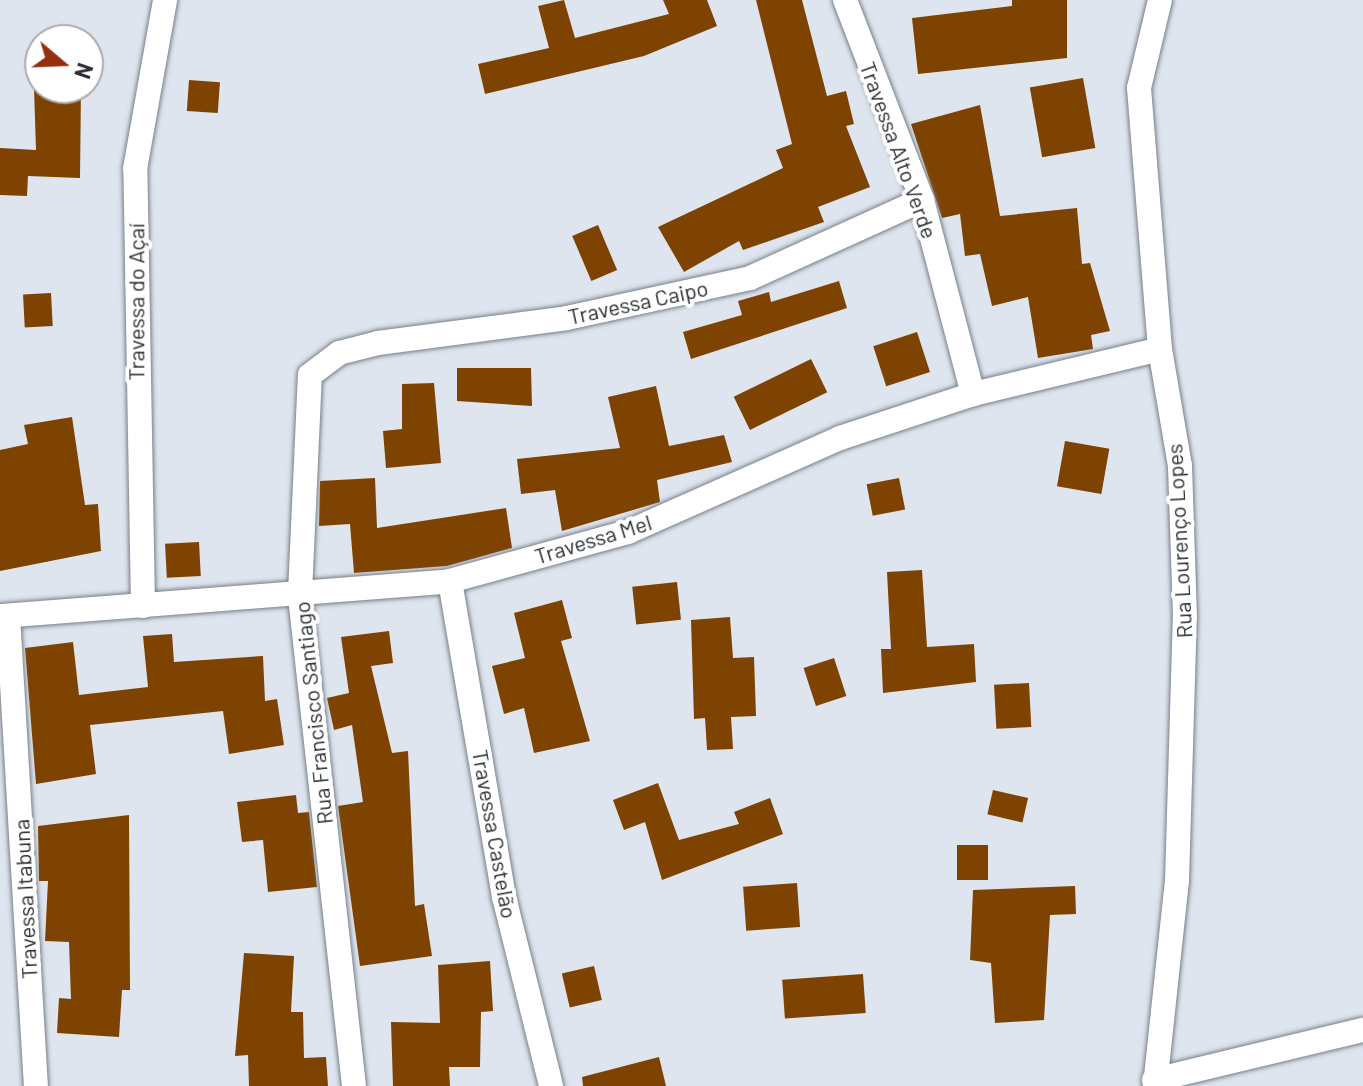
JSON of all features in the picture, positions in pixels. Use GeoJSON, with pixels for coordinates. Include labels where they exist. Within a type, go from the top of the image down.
{"type":"FeatureCollection","features":[{"type":"Feature","properties":{"kind":"street","name":"Travessa do Açaí"},"geometry":{"type":"LineString","coordinates":[[143,606],[135,169],[165,0]]}},
{"type":"Feature","properties":{"kind":"street","name":"Travessa Alto Verde"},"geometry":{"type":"LineString","coordinates":[[845,0],[922,200],[973,394]]}},
{"type":"Feature","properties":{"kind":"street","name":"Rua Lourenço Lopes"},"geometry":{"type":"LineString","coordinates":[[1155,1083],[1177,881],[1185,617],[1180,466],[1160,349],[1139,88],[1160,0]]}},
{"type":"Feature","properties":{"kind":"street","name":"Travessa Caipo"},"geometry":{"type":"LineString","coordinates":[[339,353],[567,318],[750,278],[922,200]]}},
{"type":"Feature","properties":{"kind":"street","name":"Travessa Mel"},"geometry":{"type":"LineString","coordinates":[[4,616],[450,581],[628,532],[840,438],[973,394],[1160,349]]}},
{"type":"Feature","properties":{"kind":"street","name":"Rua Francisco Santiago"},"geometry":{"type":"LineString","coordinates":[[339,353],[310,375],[300,593],[354,1086]]}},
{"type":"Feature","properties":{"kind":"street","name":"Travessa Castelão"},"geometry":{"type":"LineString","coordinates":[[450,581],[504,897],[551,1086]]}},
{"type":"Feature","properties":{"kind":"street","name":"Travessa Itabuna"},"geometry":{"type":"LineString","coordinates":[[4,616],[36,1086]]}},
{"type":"Feature","properties":{"kind":"street"},"geometry":{"type":"LineString","coordinates":[[1155,1083],[1363,1030]]}},
{"type":"Feature","properties":{"kind":"building"},"geometry":{"type":"Polygon","coordinates":[[[564,0],[575,38],[669,14],[663,0],[707,0],[717,26],[644,56],[485,94],[478,64],[549,48],[538,6],[564,0]]]}},
{"type":"Feature","properties":{"kind":"building"},"geometry":{"type":"Polygon","coordinates":[[[756,0],[802,0],[827,96],[846,91],[854,124],[846,126],[870,187],[818,207],[824,222],[743,250],[739,241],[684,272],[658,227],[783,168],[776,150],[792,144],[756,0]]]}},
{"type":"Feature","properties":{"kind":"building"},"geometry":{"type":"Polygon","coordinates":[[[1012,0],[1067,0],[1067,58],[918,74],[912,18],[1012,6],[1012,0]]]}},
{"type":"Feature","properties":{"kind":"building"},"geometry":{"type":"Polygon","coordinates":[[[1083,78],[1095,148],[1042,157],[1030,87],[1083,78]]]}},
{"type":"Feature","properties":{"kind":"building"},"geometry":{"type":"Polygon","coordinates":[[[189,80],[220,82],[218,113],[187,111],[189,80]]]}},
{"type":"Feature","properties":{"kind":"building"},"geometry":{"type":"Polygon","coordinates":[[[35,104],[81,104],[80,178],[28,176],[27,196],[0,195],[0,148],[36,150],[35,104]]]}},
{"type":"Feature","properties":{"kind":"building"},"geometry":{"type":"Polygon","coordinates":[[[980,105],[1000,216],[1077,208],[1082,264],[1090,263],[1110,331],[1091,335],[1093,349],[1038,358],[1028,297],[992,306],[980,254],[965,256],[960,214],[942,218],[911,124],[980,105]]]}},
{"type":"Feature","properties":{"kind":"building"},"geometry":{"type":"Polygon","coordinates":[[[598,225],[617,270],[591,281],[572,236],[598,225]]]}},
{"type":"Feature","properties":{"kind":"building"},"geometry":{"type":"Polygon","coordinates":[[[839,281],[847,308],[691,359],[683,332],[742,315],[738,301],[769,292],[771,302],[839,281]]]}},
{"type":"Feature","properties":{"kind":"building"},"geometry":{"type":"Polygon","coordinates":[[[51,293],[53,326],[25,327],[23,294],[51,293]]]}},
{"type":"Feature","properties":{"kind":"building"},"geometry":{"type":"Polygon","coordinates":[[[917,332],[930,372],[886,386],[873,346],[917,332]]]}},
{"type":"Feature","properties":{"kind":"building"},"geometry":{"type":"Polygon","coordinates":[[[811,359],[827,392],[750,430],[734,397],[811,359]]]}},
{"type":"Feature","properties":{"kind":"building"},"geometry":{"type":"Polygon","coordinates":[[[457,368],[531,368],[532,406],[457,401],[457,368]]]}},
{"type":"Feature","properties":{"kind":"building"},"geometry":{"type":"Polygon","coordinates":[[[434,383],[441,463],[386,468],[383,431],[402,429],[402,384],[434,383]]]}},
{"type":"Feature","properties":{"kind":"building"},"geometry":{"type":"Polygon","coordinates":[[[656,386],[669,446],[724,435],[732,462],[657,480],[660,502],[562,531],[555,490],[521,494],[517,459],[620,448],[608,397],[656,386]]]}},
{"type":"Feature","properties":{"kind":"building"},"geometry":{"type":"Polygon","coordinates":[[[72,417],[85,505],[98,504],[101,551],[0,571],[0,450],[28,444],[24,425],[72,417]]]}},
{"type":"Feature","properties":{"kind":"building"},"geometry":{"type":"Polygon","coordinates":[[[1065,441],[1109,449],[1101,494],[1057,486],[1065,441]]]}},
{"type":"Feature","properties":{"kind":"building"},"geometry":{"type":"Polygon","coordinates":[[[375,478],[377,528],[506,508],[512,548],[447,566],[354,573],[350,524],[319,526],[320,481],[375,478]]]}},
{"type":"Feature","properties":{"kind":"building"},"geometry":{"type":"Polygon","coordinates":[[[899,478],[905,509],[873,516],[867,484],[899,478]]]}},
{"type":"Feature","properties":{"kind":"building"},"geometry":{"type":"Polygon","coordinates":[[[199,542],[201,576],[167,578],[165,544],[199,542]]]}},
{"type":"Feature","properties":{"kind":"building"},"geometry":{"type":"Polygon","coordinates":[[[922,570],[927,647],[974,644],[976,682],[883,693],[881,649],[891,649],[887,572],[922,570]]]}},
{"type":"Feature","properties":{"kind":"building"},"geometry":{"type":"Polygon","coordinates":[[[677,582],[681,620],[636,624],[632,587],[677,582]]]}},
{"type":"Feature","properties":{"kind":"building"},"geometry":{"type":"Polygon","coordinates":[[[562,600],[572,638],[561,641],[590,741],[534,753],[524,708],[504,714],[492,666],[525,658],[514,613],[562,600]]]}},
{"type":"Feature","properties":{"kind":"building"},"geometry":{"type":"Polygon","coordinates":[[[730,617],[733,658],[754,657],[756,716],[731,717],[733,749],[707,750],[705,718],[694,719],[691,620],[730,617]]]}},
{"type":"Feature","properties":{"kind":"building"},"geometry":{"type":"Polygon","coordinates":[[[389,631],[393,663],[371,666],[392,753],[408,751],[415,906],[424,904],[432,956],[360,966],[338,806],[363,802],[352,725],[334,730],[327,698],[349,693],[341,637],[389,631]]]}},
{"type":"Feature","properties":{"kind":"building"},"geometry":{"type":"Polygon","coordinates":[[[172,634],[174,662],[263,656],[265,701],[277,699],[284,745],[229,754],[223,711],[90,725],[96,774],[36,784],[25,648],[73,642],[79,695],[148,687],[143,636],[172,634]]]}},
{"type":"Feature","properties":{"kind":"building"},"geometry":{"type":"Polygon","coordinates":[[[834,658],[846,696],[816,706],[804,668],[834,658]]]}},
{"type":"Feature","properties":{"kind":"building"},"geometry":{"type":"Polygon","coordinates":[[[1029,683],[1031,727],[996,729],[994,685],[1029,683]]]}},
{"type":"Feature","properties":{"kind":"building"},"geometry":{"type":"Polygon","coordinates":[[[658,783],[679,840],[739,824],[734,812],[770,798],[783,834],[662,880],[645,822],[624,830],[613,800],[658,783]]]}},
{"type":"Feature","properties":{"kind":"building"},"geometry":{"type":"Polygon","coordinates":[[[993,790],[1028,798],[1022,822],[987,814],[993,790]]]}},
{"type":"Feature","properties":{"kind":"building"},"geometry":{"type":"Polygon","coordinates":[[[296,795],[298,813],[309,812],[317,887],[268,892],[263,840],[242,842],[237,802],[296,795]]]}},
{"type":"Feature","properties":{"kind":"building"},"geometry":{"type":"Polygon","coordinates":[[[129,815],[130,990],[122,990],[119,1037],[57,1033],[59,998],[71,999],[69,942],[45,941],[48,881],[39,881],[38,826],[129,815]]]}},
{"type":"Feature","properties":{"kind":"building"},"geometry":{"type":"Polygon","coordinates":[[[957,845],[988,845],[988,880],[957,880],[957,845]]]}},
{"type":"Feature","properties":{"kind":"building"},"geometry":{"type":"Polygon","coordinates":[[[797,883],[800,927],[746,931],[743,887],[797,883]]]}},
{"type":"Feature","properties":{"kind":"building"},"geometry":{"type":"Polygon","coordinates":[[[1075,886],[1076,914],[1050,915],[1044,1020],[995,1023],[991,963],[970,960],[973,890],[1075,886]]]}},
{"type":"Feature","properties":{"kind":"building"},"geometry":{"type":"Polygon","coordinates":[[[244,953],[294,956],[291,1012],[303,1012],[304,1058],[326,1057],[328,1086],[249,1086],[248,1055],[235,1056],[244,953]]]}},
{"type":"Feature","properties":{"kind":"building"},"geometry":{"type":"Polygon","coordinates":[[[490,961],[493,1011],[481,1012],[480,1067],[449,1067],[450,1086],[393,1086],[391,1022],[440,1023],[438,965],[490,961]]]}},
{"type":"Feature","properties":{"kind":"building"},"geometry":{"type":"Polygon","coordinates":[[[594,966],[602,1000],[570,1008],[562,973],[594,966]]]}},
{"type":"Feature","properties":{"kind":"building"},"geometry":{"type":"Polygon","coordinates":[[[863,974],[866,1013],[785,1019],[782,980],[863,974]]]}},
{"type":"Feature","properties":{"kind":"building"},"geometry":{"type":"Polygon","coordinates":[[[659,1057],[666,1086],[583,1086],[582,1077],[659,1057]]]}}]}
